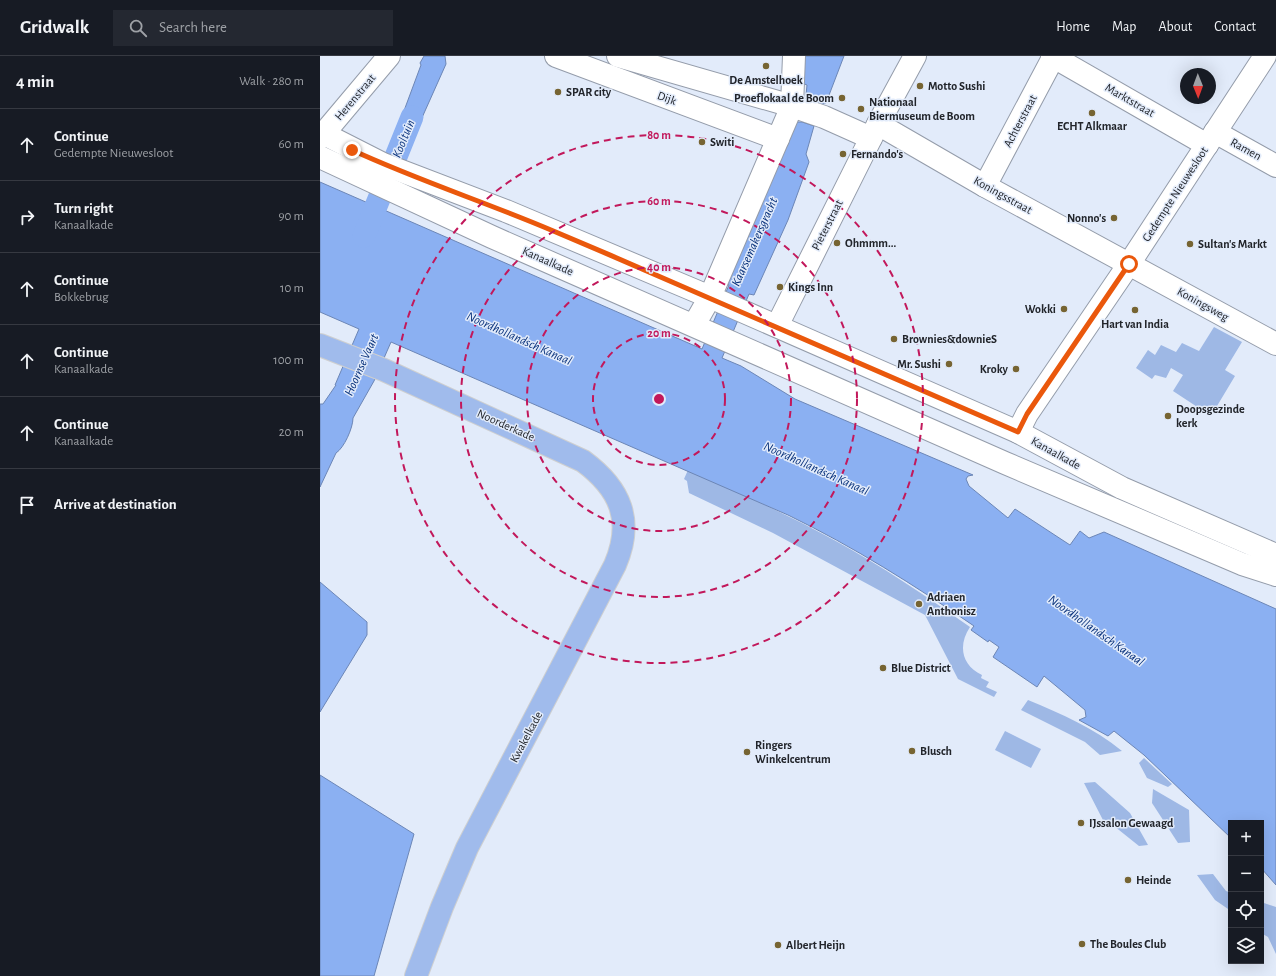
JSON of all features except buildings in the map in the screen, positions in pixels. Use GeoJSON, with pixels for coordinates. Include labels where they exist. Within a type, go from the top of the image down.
{"type":"FeatureCollection","features":[{"type":"Feature","properties":{"kind":"main road","name":"Noorderkade"},"geometry":{"type":"LineString","coordinates":[[320,345],[344,353],[384,370],[568,453],[598,473],[610,484],[616,497]]}},
{"type":"Feature","properties":{"kind":"main road","name":"Kwakelkade"},"geometry":{"type":"LineString","coordinates":[[416,976],[442,907],[467,848],[620,552],[624,532],[622,516],[616,497]]}},
{"type":"Feature","properties":{"kind":"street","name":"Herenstraat"},"geometry":{"type":"LineString","coordinates":[[321,132],[389,56]]}},
{"type":"Feature","properties":{"kind":"street","name":"Dijk"},"geometry":{"type":"LineString","coordinates":[[556,56],[778,139]]}},
{"type":"Feature","properties":{"kind":"street"},"geometry":{"type":"LineString","coordinates":[[618,56],[805,110]]}},
{"type":"Feature","properties":{"kind":"street"},"geometry":{"type":"LineString","coordinates":[[794,56],[805,110]]}},
{"type":"Feature","properties":{"kind":"street","name":"Pieterstraat"},"geometry":{"type":"LineString","coordinates":[[777,326],[874,131],[915,56]]}},
{"type":"Feature","properties":{"kind":"street","name":"Marktstraat"},"geometry":{"type":"LineString","coordinates":[[1053,56],[1211,138]]}},
{"type":"Feature","properties":{"kind":"street","name":"Achterstraat"},"geometry":{"type":"LineString","coordinates":[[985,186],[1053,56]]}},
{"type":"Feature","properties":{"kind":"street","name":"Gedempte Nieuwesloot"},"geometry":{"type":"LineString","coordinates":[[1018,432],[1027,414],[1129,264],[1265,56]]}},
{"type":"Feature","properties":{"kind":"street"},"geometry":{"type":"LineString","coordinates":[[699,327],[713,298],[778,139],[805,110]]}},
{"type":"Feature","properties":{"kind":"street","name":"Koningsstraat"},"geometry":{"type":"LineString","coordinates":[[805,110],[874,131],[985,186],[1129,264]]}},
{"type":"Feature","properties":{"kind":"street","name":"Kanaalkade"},"geometry":{"type":"LineString","coordinates":[[321,132],[388,178],[492,237],[1005,463],[1242,564],[1276,575]]}},
{"type":"Feature","properties":{"kind":"street","name":"Ramen"},"geometry":{"type":"LineString","coordinates":[[1211,138],[1276,166]]}},
{"type":"Feature","properties":{"kind":"street","name":"Kanaalkade"},"geometry":{"type":"LineString","coordinates":[[320,157],[388,178],[506,211],[713,298],[1018,432],[1122,488],[1276,555]]}},
{"type":"Feature","properties":{"kind":"street","name":"Koningsweg"},"geometry":{"type":"LineString","coordinates":[[1129,264],[1276,344]]}},
{"type":"Feature","properties":{"kind":"shaded area"},"geometry":{"type":"Polygon","coordinates":[[[1214,327],[1242,342],[1225,370],[1235,376],[1211,416],[1173,391],[1183,375],[1171,368],[1166,378],[1155,375],[1152,379],[1136,368],[1148,350],[1155,355],[1161,345],[1176,352],[1182,343],[1199,351],[1214,327]]]}},
{"type":"Feature","properties":{"kind":"shaded area"},"geometry":{"type":"Polygon","coordinates":[[[688,470],[780,512],[834,540],[904,582],[970,627],[966,634],[963,647],[966,660],[975,671],[982,675],[981,678],[989,682],[986,687],[997,692],[994,697],[958,679],[925,615],[773,533],[689,493],[687,481],[684,479],[688,470]]]}},
{"type":"Feature","properties":{"kind":"shaded area"},"geometry":{"type":"Polygon","coordinates":[[[1028,700],[1089,728],[1122,751],[1100,755],[1085,742],[1021,710],[1028,700]]]}},
{"type":"Feature","properties":{"kind":"shaded area"},"geometry":{"type":"Polygon","coordinates":[[[1005,731],[1041,749],[1031,768],[995,750],[1005,731]]]}},
{"type":"Feature","properties":{"kind":"shaded area"},"geometry":{"type":"Polygon","coordinates":[[[1144,758],[1172,784],[1168,787],[1147,778],[1139,763],[1144,758]]]}},
{"type":"Feature","properties":{"kind":"shaded area"},"geometry":{"type":"Polygon","coordinates":[[[1095,782],[1130,813],[1148,845],[1139,846],[1114,826],[1105,824],[1084,783],[1095,782]]]}},
{"type":"Feature","properties":{"kind":"shaded area"},"geometry":{"type":"Polygon","coordinates":[[[1153,789],[1189,810],[1190,842],[1178,843],[1152,803],[1153,789]]]}},
{"type":"Feature","properties":{"kind":"shaded area"},"geometry":{"type":"Polygon","coordinates":[[[1213,874],[1228,892],[1228,909],[1215,900],[1197,875],[1213,874]]]}},
{"type":"Feature","properties":{"kind":"shaded area"},"geometry":{"type":"Polygon","coordinates":[[[1264,903],[1276,907],[1276,954],[1268,937],[1264,935],[1264,903]]]}},
{"type":"Feature","properties":{"kind":"water"},"geometry":{"type":"Polygon","coordinates":[[[424,56],[445,56],[446,64],[408,149],[392,143],[421,65],[420,63],[424,56]]]}},
{"type":"Feature","properties":{"kind":"water"},"geometry":{"type":"Polygon","coordinates":[[[804,56],[844,56],[826,103],[822,104],[811,100],[806,95],[807,85],[802,83],[804,56]]]}},
{"type":"Feature","properties":{"kind":"water"},"geometry":{"type":"Polygon","coordinates":[[[796,122],[802,122],[814,126],[806,154],[809,162],[788,220],[754,295],[749,294],[722,358],[741,366],[795,399],[973,475],[968,476],[966,479],[969,486],[1008,518],[1015,509],[1070,545],[1080,531],[1089,538],[1104,532],[1276,609],[1276,885],[1264,871],[1264,820],[1228,820],[1228,835],[1144,755],[1114,731],[1108,736],[1079,720],[1086,717],[1085,710],[1044,676],[1037,687],[993,657],[999,647],[989,640],[988,642],[971,630],[974,626],[883,567],[788,515],[391,342],[374,381],[353,418],[348,437],[336,453],[320,487],[320,404],[323,404],[336,385],[359,329],[320,312],[320,182],[702,349],[729,285],[726,283],[796,122]]]}},
{"type":"Feature","properties":{"kind":"water"},"geometry":{"type":"Polygon","coordinates":[[[320,582],[367,622],[367,635],[320,712],[320,582]]]}},
{"type":"Feature","properties":{"kind":"water"},"geometry":{"type":"Polygon","coordinates":[[[320,775],[414,834],[374,976],[320,976],[320,775]]]}},
{"type":"Feature","properties":{"kind":"waterway","name":"Kooltuin"},"geometry":{"type":"LineString","coordinates":[[364,236],[412,117]]}},
{"type":"Feature","properties":{"kind":"place","name":"De Amstelhoek"},"geometry":{"type":"Point","coordinates":[766,66]}},
{"type":"Feature","properties":{"kind":"place","name":"Motto Sushi"},"geometry":{"type":"Point","coordinates":[920,86]}},
{"type":"Feature","properties":{"kind":"place","name":"SPAR city"},"geometry":{"type":"Point","coordinates":[558,92]}},
{"type":"Feature","properties":{"kind":"place","name":"Proeflokaal de Boom"},"geometry":{"type":"Point","coordinates":[842,98]}},
{"type":"Feature","properties":{"kind":"place","name":"Nationaal Biermuseum de Boom"},"geometry":{"type":"Point","coordinates":[861,109]}},
{"type":"Feature","properties":{"kind":"place","name":"ECHT Alkmaar"},"geometry":{"type":"Point","coordinates":[1092,113]}},
{"type":"Feature","properties":{"kind":"place","name":"Switi"},"geometry":{"type":"Point","coordinates":[702,142]}},
{"type":"Feature","properties":{"kind":"place","name":"Fernando's"},"geometry":{"type":"Point","coordinates":[843,154]}},
{"type":"Feature","properties":{"kind":"place","name":"Nonno's"},"geometry":{"type":"Point","coordinates":[1114,218]}},
{"type":"Feature","properties":{"kind":"place","name":"Ohmmm..."},"geometry":{"type":"Point","coordinates":[837,243]}},
{"type":"Feature","properties":{"kind":"place","name":"Sultan's Markt"},"geometry":{"type":"Point","coordinates":[1190,244]}},
{"type":"Feature","properties":{"kind":"place","name":"Kings Inn"},"geometry":{"type":"Point","coordinates":[780,287]}},
{"type":"Feature","properties":{"kind":"place","name":"Wokki"},"geometry":{"type":"Point","coordinates":[1064,309]}},
{"type":"Feature","properties":{"kind":"place","name":"Hart van India"},"geometry":{"type":"Point","coordinates":[1135,310]}},
{"type":"Feature","properties":{"kind":"place","name":"Brownies&downieS"},"geometry":{"type":"Point","coordinates":[894,339]}},
{"type":"Feature","properties":{"kind":"place","name":"Mr. Sushi"},"geometry":{"type":"Point","coordinates":[949,364]}},
{"type":"Feature","properties":{"kind":"place","name":"Kroky"},"geometry":{"type":"Point","coordinates":[1016,369]}},
{"type":"Feature","properties":{"kind":"place","name":"Doopsgezinde kerk"},"geometry":{"type":"Point","coordinates":[1168,416]}},
{"type":"Feature","properties":{"kind":"place","name":"Adriaen Anthonisz"},"geometry":{"type":"Point","coordinates":[919,604]}},
{"type":"Feature","properties":{"kind":"place","name":"Blue District"},"geometry":{"type":"Point","coordinates":[883,668]}},
{"type":"Feature","properties":{"kind":"place","name":"Blusch"},"geometry":{"type":"Point","coordinates":[912,751]}},
{"type":"Feature","properties":{"kind":"place","name":"Ringers Winkelcentrum"},"geometry":{"type":"Point","coordinates":[747,752]}},
{"type":"Feature","properties":{"kind":"place","name":"IJssalon Gewaagd"},"geometry":{"type":"Point","coordinates":[1081,823]}},
{"type":"Feature","properties":{"kind":"place","name":"Heinde"},"geometry":{"type":"Point","coordinates":[1128,880]}},
{"type":"Feature","properties":{"kind":"place","name":"The Boules Club"},"geometry":{"type":"Point","coordinates":[1082,944]}},
{"type":"Feature","properties":{"kind":"place","name":"Albert Heijn"},"geometry":{"type":"Point","coordinates":[778,945]}},
{"type":"Feature","properties":{"kind":"route"},"geometry":{"type":"LineString","coordinates":[[352,150],[400,172],[506,211],[710,297],[1018,432],[1027,414],[1129,264]]}},
{"type":"Feature","properties":{"kind":"water label","name":"Kaarsemakersgracht"},"geometry":{"type":"Point","coordinates":[755,242]}},
{"type":"Feature","properties":{"kind":"water label","name":"Noordhollandsch Kanaal"},"geometry":{"type":"Point","coordinates":[519,339]}},
{"type":"Feature","properties":{"kind":"water label","name":"Hoornse Vaart"},"geometry":{"type":"Point","coordinates":[362,365]}},
{"type":"Feature","properties":{"kind":"water label","name":"Noordhollandsch Kanaal"},"geometry":{"type":"Point","coordinates":[816,469]}},
{"type":"Feature","properties":{"kind":"water label","name":"Noordhollandsch Kanaal"},"geometry":{"type":"Point","coordinates":[1096,631]}}]}
